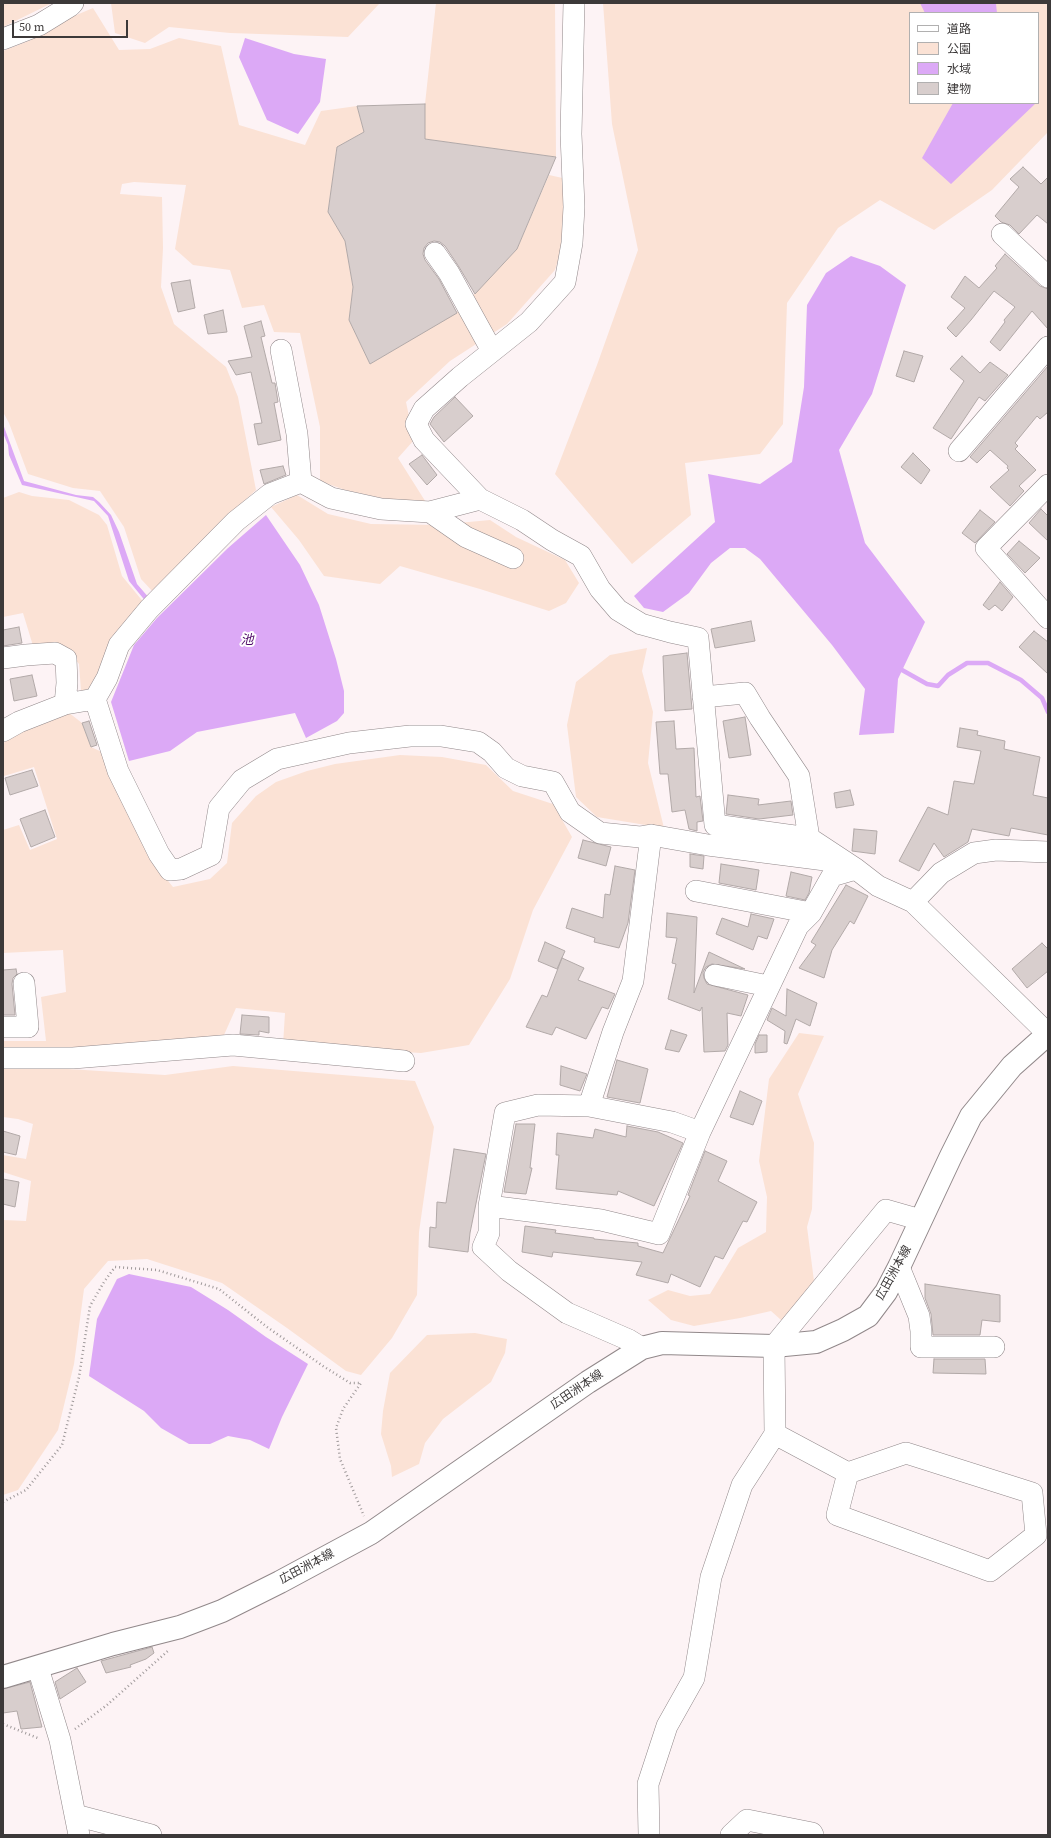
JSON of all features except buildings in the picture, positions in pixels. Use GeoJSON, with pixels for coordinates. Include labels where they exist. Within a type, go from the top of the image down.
{"type":"FeatureCollection","features":[{"type":"Feature","properties":{"kind":"main road","name":"広田洲本線"},"geometry":{"type":"LineString","coordinates":[[3,1677],[38,1668],[113,1644],[180,1627],[222,1611],[371,1533],[588,1382],[642,1348],[662,1343],[774,1346],[816,1342],[843,1330],[868,1316],[886,1292],[899,1267],[951,1156],[972,1116],[1012,1066],[1048,1034]]}},
{"type":"Feature","properties":{"kind":"street"},"geometry":{"type":"LineString","coordinates":[[3,38],[39,25],[73,3]]}},
{"type":"Feature","properties":{"kind":"street"},"geometry":{"type":"LineString","coordinates":[[574,3],[571,134],[574,207],[572,243],[565,282],[528,322],[460,376],[424,409],[416,424],[424,440],[480,500],[522,520],[552,540],[581,556],[600,589],[618,610],[641,624],[698,638],[715,825],[809,838],[856,868],[878,886],[913,902],[1048,1034]]}},
{"type":"Feature","properties":{"kind":"street"},"geometry":{"type":"LineString","coordinates":[[1002,234],[1048,277]]}},
{"type":"Feature","properties":{"kind":"street"},"geometry":{"type":"LineString","coordinates":[[435,253],[449,273],[492,351]]}},
{"type":"Feature","properties":{"kind":"street"},"geometry":{"type":"LineString","coordinates":[[959,451],[1048,347]]}},
{"type":"Feature","properties":{"kind":"street"},"geometry":{"type":"LineString","coordinates":[[281,350],[297,434],[302,482]]}},
{"type":"Feature","properties":{"kind":"street"},"geometry":{"type":"LineString","coordinates":[[3,731],[19,722],[65,704],[95,698],[107,678],[119,645],[149,608],[236,521],[270,494],[302,482],[331,498],[381,509],[430,512],[480,500]]}},
{"type":"Feature","properties":{"kind":"street"},"geometry":{"type":"LineString","coordinates":[[1048,485],[986,548],[1048,618]]}},
{"type":"Feature","properties":{"kind":"street"},"geometry":{"type":"LineString","coordinates":[[430,512],[466,537],[513,558]]}},
{"type":"Feature","properties":{"kind":"street"},"geometry":{"type":"LineString","coordinates":[[3,658],[26,654],[56,653],[66,659],[67,683],[65,704]]}},
{"type":"Feature","properties":{"kind":"street"},"geometry":{"type":"LineString","coordinates":[[704,698],[745,693],[760,718],[800,776],[809,838]]}},
{"type":"Feature","properties":{"kind":"street"},"geometry":{"type":"LineString","coordinates":[[95,698],[118,770],[159,854],[170,870],[181,869],[211,855],[219,808],[242,780],[277,760],[349,743],[410,736],[441,736],[478,742],[492,752],[506,768],[522,776],[554,782],[570,812],[600,833],[640,837],[651,835],[708,845],[833,861],[856,868]]}},
{"type":"Feature","properties":{"kind":"street"},"geometry":{"type":"LineString","coordinates":[[589,1106],[613,1032],[633,981],[651,835]]}},
{"type":"Feature","properties":{"kind":"street"},"geometry":{"type":"LineString","coordinates":[[913,902],[941,873],[974,853],[996,850],[1048,852]]}},
{"type":"Feature","properties":{"kind":"street"},"geometry":{"type":"LineString","coordinates":[[489,1206],[601,1220],[659,1234],[700,1132],[768,986],[798,926],[811,913],[832,876],[856,868]]}},
{"type":"Feature","properties":{"kind":"street"},"geometry":{"type":"LineString","coordinates":[[696,891],[811,913]]}},
{"type":"Feature","properties":{"kind":"street"},"geometry":{"type":"LineString","coordinates":[[715,975],[768,986]]}},
{"type":"Feature","properties":{"kind":"street"},"geometry":{"type":"LineString","coordinates":[[3,1027],[28,1027],[24,983]]}},
{"type":"Feature","properties":{"kind":"street"},"geometry":{"type":"LineString","coordinates":[[3,1058],[73,1058],[233,1045],[404,1061]]}},
{"type":"Feature","properties":{"kind":"street"},"geometry":{"type":"LineString","coordinates":[[642,1348],[629,1340],[567,1313],[509,1271],[483,1247],[489,1234],[489,1206],[505,1113],[538,1105],[589,1106],[672,1122],[700,1132]]}},
{"type":"Feature","properties":{"kind":"street"},"geometry":{"type":"LineString","coordinates":[[649,1835],[648,1784],[667,1726],[694,1678],[711,1577],[742,1484],[774,1434],[774,1346],[886,1210],[921,1220]]}},
{"type":"Feature","properties":{"kind":"street"},"geometry":{"type":"LineString","coordinates":[[899,1267],[919,1316],[921,1347],[994,1347]]}},
{"type":"Feature","properties":{"kind":"street"},"geometry":{"type":"LineString","coordinates":[[774,1434],[848,1473],[906,1453],[1032,1493],[1036,1535],[990,1571],[837,1515],[848,1473]]}},
{"type":"Feature","properties":{"kind":"street"},"geometry":{"type":"LineString","coordinates":[[38,1668],[60,1740],[77,1825],[151,1835]]}},
{"type":"Feature","properties":{"kind":"street"},"geometry":{"type":"LineString","coordinates":[[731,1835],[747,1820],[812,1833],[813,1835]]}},
{"type":"Feature","properties":{"kind":"path"},"geometry":{"type":"LineString","coordinates":[[3,1502],[26,1490],[62,1445],[78,1377],[90,1306],[104,1282],[115,1267],[157,1270],[219,1288],[267,1327],[324,1366],[350,1383],[361,1383],[343,1409],[336,1428],[340,1459],[371,1533]]}},
{"type":"Feature","properties":{"kind":"path"},"geometry":{"type":"LineString","coordinates":[[3,1724],[47,1742],[60,1740],[107,1705],[177,1643],[180,1627]]}},
{"type":"Feature","properties":{"kind":"green space"},"geometry":{"type":"Polygon","coordinates":[[[3,3],[52,3],[3,27],[3,3]]]}},
{"type":"Feature","properties":{"kind":"green space"},"geometry":{"type":"Polygon","coordinates":[[[111,3],[380,3],[348,37],[230,33],[169,27],[145,43],[115,33],[111,3]]]}},
{"type":"Feature","properties":{"kind":"green space"},"geometry":{"type":"Polygon","coordinates":[[[436,3],[555,3],[556,157],[425,139],[425,104],[436,3]]]}},
{"type":"Feature","properties":{"kind":"green space"},"geometry":{"type":"Polygon","coordinates":[[[603,3],[1048,3],[1048,132],[992,190],[934,230],[880,200],[838,228],[787,303],[783,424],[760,454],[685,463],[691,515],[632,564],[555,474],[597,365],[638,250],[612,124],[603,3]]]}},
{"type":"Feature","properties":{"kind":"green space"},"geometry":{"type":"Polygon","coordinates":[[[93,8],[119,50],[150,49],[179,38],[221,46],[239,125],[305,145],[321,111],[357,106],[364,132],[337,147],[328,212],[345,241],[353,287],[349,320],[370,364],[457,312],[517,249],[549,175],[567,179],[566,236],[555,270],[507,324],[450,361],[406,402],[414,440],[398,458],[427,504],[390,500],[345,490],[320,481],[320,427],[300,333],[274,332],[264,305],[242,308],[230,270],[193,265],[175,249],[186,185],[134,182],[122,184],[120,194],[162,197],[163,248],[161,287],[174,324],[226,367],[238,397],[256,490],[216,527],[154,593],[141,579],[124,527],[100,491],[73,488],[28,474],[9,423],[3,412],[3,51],[31,40],[29,35],[93,8]]]}},
{"type":"Feature","properties":{"kind":"green space"},"geometry":{"type":"Polygon","coordinates":[[[19,492],[32,496],[69,500],[99,515],[107,525],[122,576],[145,604],[96,687],[81,691],[79,664],[66,649],[34,649],[23,613],[3,617],[3,498],[19,492]]]}},
{"type":"Feature","properties":{"kind":"green space"},"geometry":{"type":"Polygon","coordinates":[[[297,495],[328,514],[371,524],[437,525],[490,520],[516,537],[565,560],[579,583],[566,603],[549,611],[400,566],[380,584],[324,576],[299,540],[271,507],[297,495]]]}},
{"type":"Feature","properties":{"kind":"green space"},"geometry":{"type":"Polygon","coordinates":[[[647,648],[642,671],[653,712],[648,763],[664,828],[597,817],[576,797],[567,725],[576,682],[610,655],[647,648]]]}},
{"type":"Feature","properties":{"kind":"green space"},"geometry":{"type":"Polygon","coordinates":[[[68,712],[82,723],[91,747],[104,753],[148,856],[173,887],[210,879],[227,863],[232,823],[256,796],[276,782],[307,771],[335,764],[400,755],[442,757],[486,765],[513,791],[553,804],[572,837],[533,910],[510,979],[469,1045],[421,1053],[283,1045],[285,1013],[236,1008],[224,1035],[67,1053],[3,1051],[3,1041],[46,1041],[41,997],[66,992],[63,950],[3,953],[3,830],[19,825],[30,850],[57,839],[34,767],[4,776],[3,750],[5,738],[68,712]]]}},
{"type":"Feature","properties":{"kind":"green space"},"geometry":{"type":"Polygon","coordinates":[[[799,1033],[824,1036],[798,1094],[814,1143],[812,1209],[807,1227],[814,1281],[808,1314],[790,1328],[771,1311],[694,1326],[671,1320],[648,1300],[668,1290],[690,1296],[710,1294],[738,1248],[766,1232],[767,1197],[759,1161],[769,1079],[799,1033]]]}},
{"type":"Feature","properties":{"kind":"green space"},"geometry":{"type":"Polygon","coordinates":[[[3,1065],[165,1075],[233,1066],[415,1081],[434,1127],[419,1232],[417,1295],[392,1338],[361,1375],[346,1371],[222,1283],[147,1259],[108,1261],[84,1289],[74,1364],[58,1430],[18,1490],[3,1495],[3,1220],[26,1221],[31,1181],[3,1172],[3,1155],[26,1159],[33,1124],[18,1119],[3,1117],[3,1065]]]}},
{"type":"Feature","properties":{"kind":"green space"},"geometry":{"type":"Polygon","coordinates":[[[475,1333],[507,1339],[505,1353],[491,1382],[443,1419],[425,1443],[419,1464],[392,1477],[391,1466],[381,1434],[383,1411],[390,1373],[427,1335],[475,1333]]]}},
{"type":"Feature","properties":{"kind":"water"},"geometry":{"type":"Polygon","coordinates":[[[920,3],[991,3],[996,4],[997,12],[924,12],[920,3]]]}},
{"type":"Feature","properties":{"kind":"water"},"geometry":{"type":"Polygon","coordinates":[[[245,38],[294,54],[326,59],[320,102],[298,134],[267,120],[239,57],[245,38]]]}},
{"type":"Feature","properties":{"kind":"water"},"geometry":{"type":"Polygon","coordinates":[[[952,104],[1035,104],[951,184],[922,158],[952,104]]]}},
{"type":"Feature","properties":{"kind":"water"},"geometry":{"type":"Polygon","coordinates":[[[851,256],[880,266],[906,285],[872,394],[839,450],[865,543],[925,622],[898,679],[894,733],[859,735],[865,689],[832,645],[760,559],[745,548],[730,548],[711,563],[689,593],[663,612],[644,608],[634,596],[715,522],[708,474],[760,484],[792,462],[804,387],[807,305],[826,273],[851,256]]]}},
{"type":"Feature","properties":{"kind":"water"},"geometry":{"type":"Polygon","coordinates":[[[3,424],[24,481],[76,495],[93,497],[111,515],[119,532],[137,584],[150,599],[147,603],[129,581],[108,516],[94,501],[22,485],[9,455],[8,445],[3,433],[3,424]]]}},
{"type":"Feature","properties":{"kind":"water","name":"池"},"geometry":{"type":"Polygon","coordinates":[[[266,515],[300,565],[319,605],[336,659],[344,691],[344,713],[337,721],[306,738],[295,713],[197,732],[170,751],[129,761],[111,702],[134,645],[157,618],[228,548],[266,515]]]}},
{"type":"Feature","properties":{"kind":"water"},"geometry":{"type":"Polygon","coordinates":[[[129,1274],[191,1287],[308,1364],[282,1417],[269,1449],[250,1440],[228,1436],[210,1444],[189,1444],[161,1428],[144,1411],[89,1376],[97,1319],[117,1279],[129,1274]]]}},
{"type":"Feature","properties":{"kind":"waterway"},"geometry":{"type":"LineString","coordinates":[[902,670],[927,684],[938,686],[948,675],[967,663],[988,663],[1021,680],[1042,698],[1048,712]]}}]}
